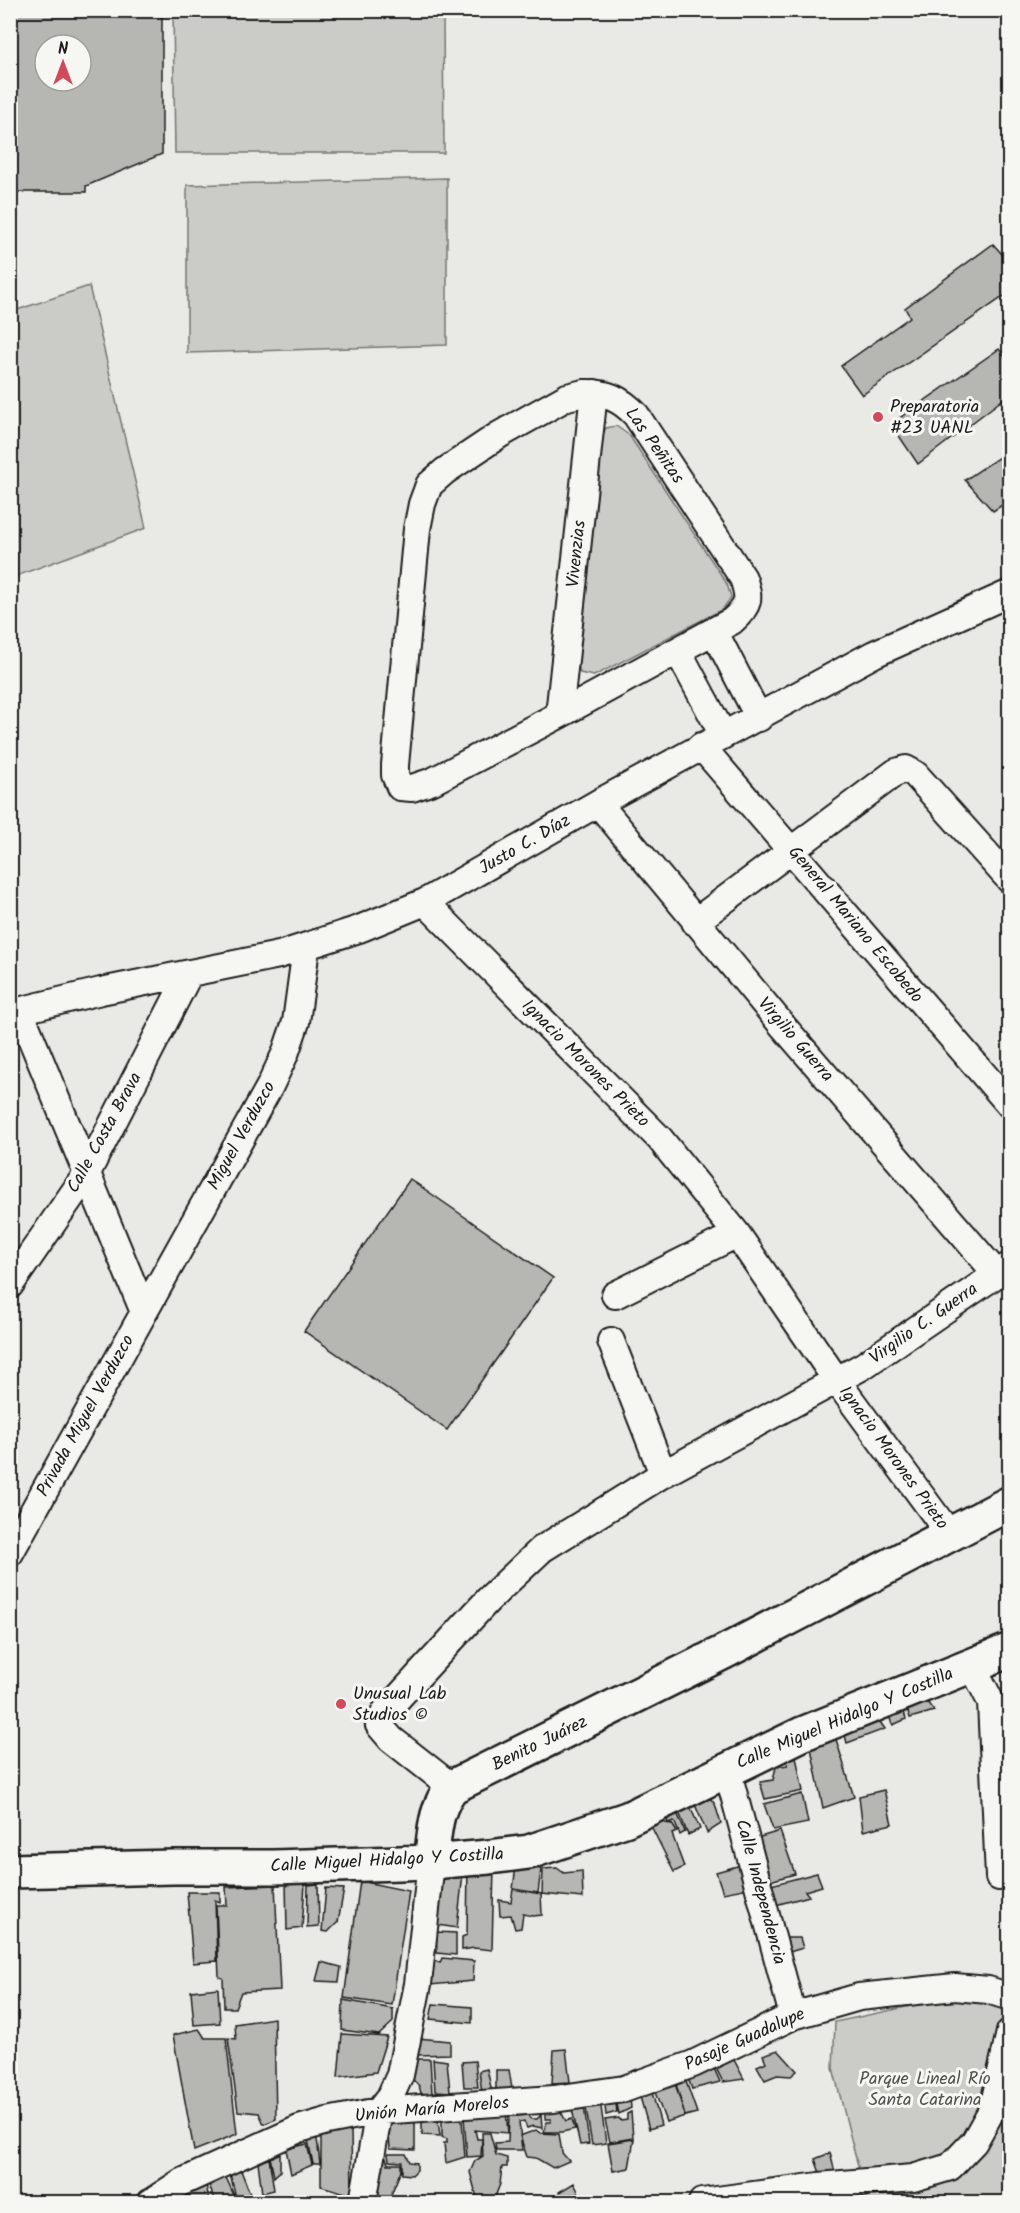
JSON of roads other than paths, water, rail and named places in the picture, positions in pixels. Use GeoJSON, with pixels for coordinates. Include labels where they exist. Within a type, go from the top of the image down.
{"type":"FeatureCollection","features":[{"type":"Feature","properties":{"kind":"street","name":"Las Peñitas"},"geometry":{"type":"LineString","coordinates":[[594,393],[611,396],[625,403],[636,415],[743,578],[748,593],[747,603],[742,612],[732,621],[714,631],[433,780],[412,788],[400,787],[397,782],[395,765],[417,529],[429,485],[445,471],[509,429],[567,397],[594,393]]}},
{"type":"Feature","properties":{"kind":"street","name":"Vivenzias"},"geometry":{"type":"LineString","coordinates":[[559,715],[594,393]]}},
{"type":"Feature","properties":{"kind":"street","name":"Justo C. Díaz"},"geometry":{"type":"LineString","coordinates":[[15,1012],[101,991],[306,948],[425,902],[598,803],[874,654],[1010,593]]}},
{"type":"Feature","properties":{"kind":"street"},"geometry":{"type":"LineString","coordinates":[[714,631],[759,718]]}},
{"type":"Feature","properties":{"kind":"street","name":"General Mariano Escobedo"},"geometry":{"type":"LineString","coordinates":[[678,651],[712,741],[791,850],[1010,1105]]}},
{"type":"Feature","properties":{"kind":"street"},"geometry":{"type":"LineString","coordinates":[[695,922],[896,772],[906,769],[915,774],[1010,880]]}},
{"type":"Feature","properties":{"kind":"street","name":"Virgilio Guerra"},"geometry":{"type":"LineString","coordinates":[[598,803],[695,922],[1003,1269]]}},
{"type":"Feature","properties":{"kind":"street","name":"Ignacio Morones Prieto"},"geometry":{"type":"LineString","coordinates":[[425,902],[660,1139],[737,1234],[837,1381],[950,1535]]}},
{"type":"Feature","properties":{"kind":"street","name":"Miguel Verduzco"},"geometry":{"type":"LineString","coordinates":[[144,1312],[270,1086],[285,1054],[296,1022],[306,948]]}},
{"type":"Feature","properties":{"kind":"street","name":"Calle Costa Brava"},"geometry":{"type":"LineString","coordinates":[[14,1272],[86,1175],[189,974]]}},
{"type":"Feature","properties":{"kind":"street"},"geometry":{"type":"LineString","coordinates":[[15,1012],[144,1312]]}},
{"type":"Feature","properties":{"kind":"street"},"geometry":{"type":"LineString","coordinates":[[615,1295],[737,1234]]}},
{"type":"Feature","properties":{"kind":"street","name":"Virgilio C. Guerra"},"geometry":{"type":"LineString","coordinates":[[837,1381],[863,1366],[1003,1269]]}},
{"type":"Feature","properties":{"kind":"street","name":"Privada Miguel Verduzco"},"geometry":{"type":"LineString","coordinates":[[10,1553],[144,1312]]}},
{"type":"Feature","properties":{"kind":"street"},"geometry":{"type":"LineString","coordinates":[[611,1341],[663,1474]]}},
{"type":"Feature","properties":{"kind":"street","name":"Ignacio Morones Prieto"},"geometry":{"type":"LineString","coordinates":[[453,1787],[391,1739],[379,1725],[385,1712],[488,1600],[542,1549],[663,1474],[837,1381]]}},
{"type":"Feature","properties":{"kind":"street","name":"Benito Juárez"},"geometry":{"type":"LineString","coordinates":[[453,1787],[724,1652],[1010,1503]]}},
{"type":"Feature","properties":{"kind":"street","name":"Calle Miguel Hidalgo Y Costilla"},"geometry":{"type":"LineString","coordinates":[[10,1871],[431,1862],[529,1851],[627,1819],[802,1734],[1010,1650]]}},
{"type":"Feature","properties":{"kind":"street"},"geometry":{"type":"LineString","coordinates":[[972,1665],[991,1702],[999,1877]]}},
{"type":"Feature","properties":{"kind":"street","name":"Calle Independencia"},"geometry":{"type":"LineString","coordinates":[[727,1769],[793,2016]]}},
{"type":"Feature","properties":{"kind":"street"},"geometry":{"type":"LineString","coordinates":[[363,2202],[379,2111],[390,2097],[400,2074],[418,1984],[437,1815],[442,1800],[453,1787]]}},
{"type":"Feature","properties":{"kind":"street","name":"Pasaje Guadalupe"},"geometry":{"type":"LineString","coordinates":[[624,2089],[693,2064],[793,2016],[859,1996],[956,1987],[988,1990],[1010,1997]]}},
{"type":"Feature","properties":{"kind":"street"},"geometry":{"type":"LineString","coordinates":[[702,2202],[819,2186],[914,2178],[950,2167],[974,2142],[993,2108],[1010,2032]]}},
{"type":"Feature","properties":{"kind":"street","name":"Unión María Morelos"},"geometry":{"type":"LineString","coordinates":[[151,2202],[180,2184],[299,2129],[327,2121],[379,2111],[554,2099],[624,2089]]}},
{"type":"Feature","properties":{"kind":"place","name":"Preparatoria #23 UANL"},"geometry":{"type":"Point","coordinates":[878,417]}},
{"type":"Feature","properties":{"kind":"place","name":"Unusual Lab Studios ©"},"geometry":{"type":"Point","coordinates":[341,1704]}},
{"type":"Feature","properties":{"kind":"park label","name":"Parque Lineal Río Santa Catarina"},"geometry":{"type":"Point","coordinates":[925,2089]}}]}
